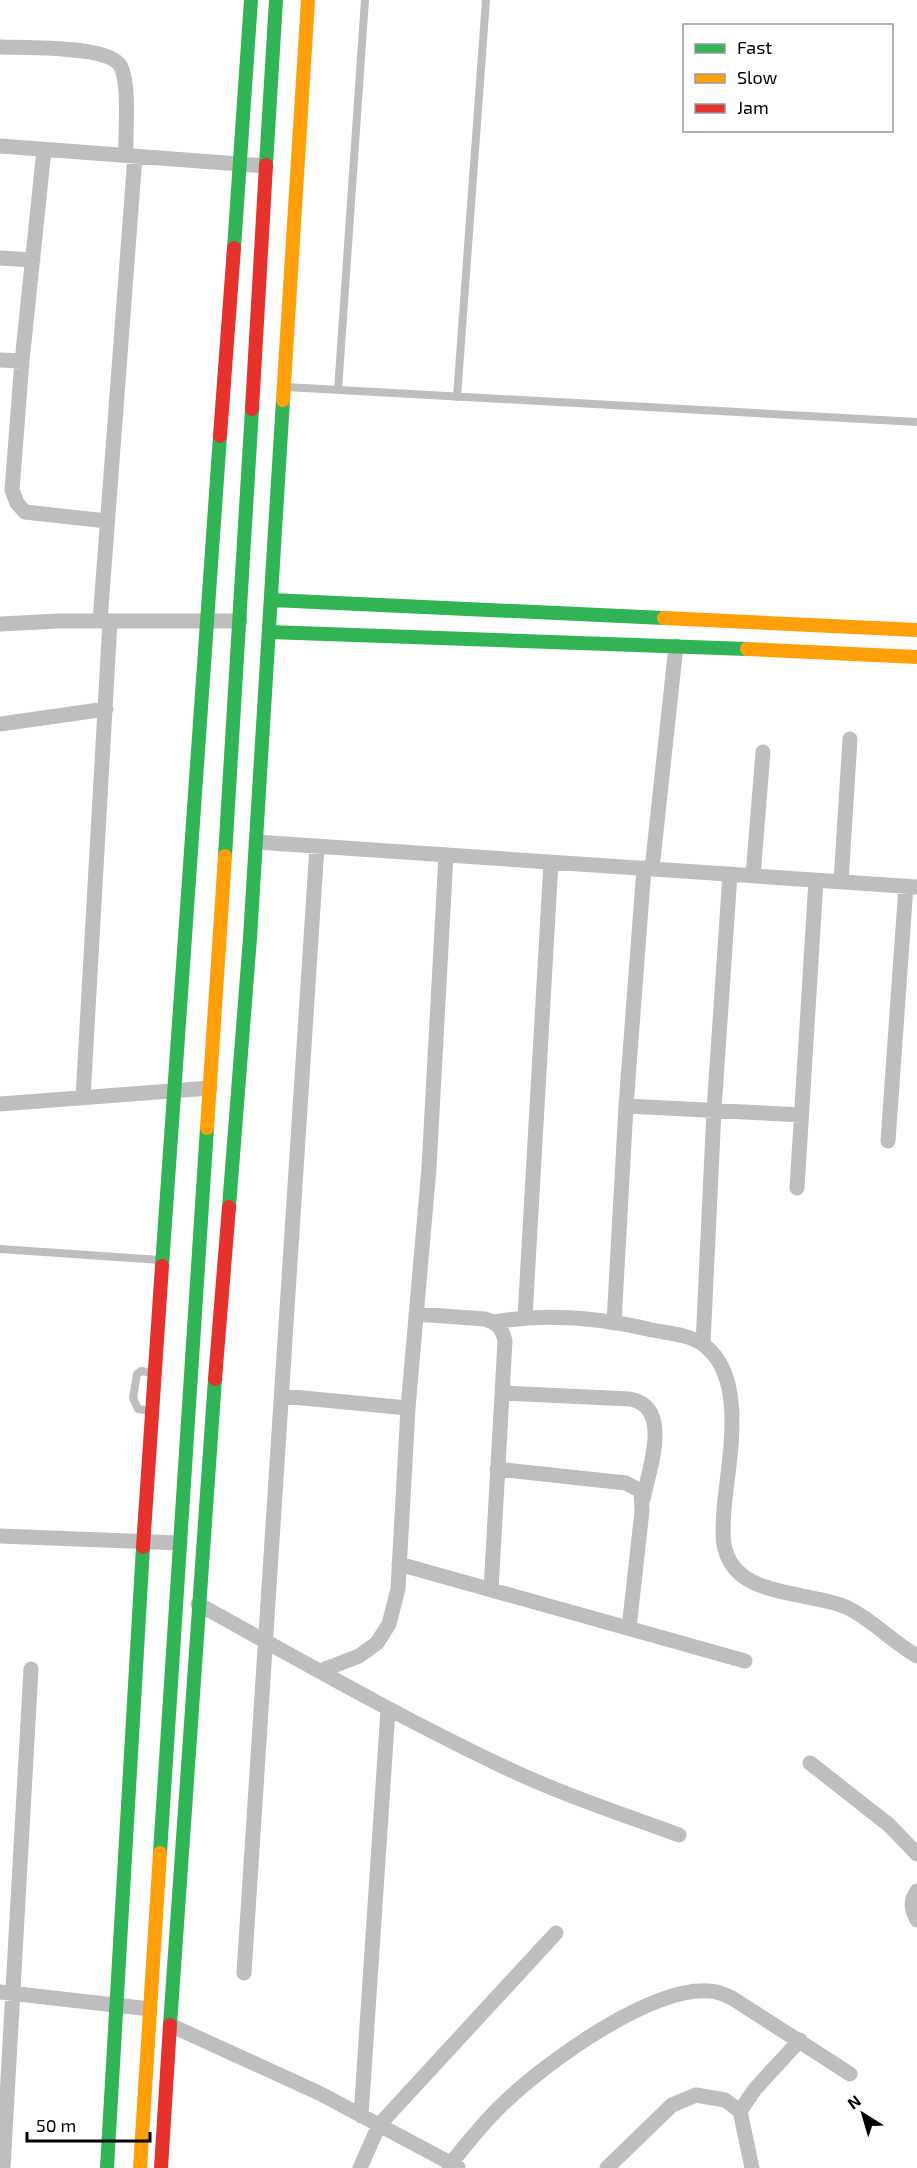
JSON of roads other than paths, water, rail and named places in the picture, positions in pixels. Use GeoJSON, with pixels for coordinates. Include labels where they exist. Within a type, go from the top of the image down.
{"type":"FeatureCollection","features":[{"type":"Feature","properties":{"kind":"main road"},"geometry":{"type":"LineString","coordinates":[[107,2168],[119,2006],[143,1541],[251,0]]}},
{"type":"Feature","properties":{"kind":"main road"},"geometry":{"type":"LineString","coordinates":[[161,2168],[198,1604],[256,842],[269,633],[255,612],[267,166],[276,0]]}},
{"type":"Feature","properties":{"kind":"main road"},"geometry":{"type":"LineString","coordinates":[[140,2168],[210,1088],[255,612],[284,387],[308,0]]}},
{"type":"Feature","properties":{"kind":"main road"},"geometry":{"type":"LineString","coordinates":[[255,612],[917,630]]}},
{"type":"Feature","properties":{"kind":"main road"},"geometry":{"type":"LineString","coordinates":[[269,633],[676,646],[917,657]]}},
{"type":"Feature","properties":{"kind":"street"},"geometry":{"type":"LineString","coordinates":[[0,47],[98,53],[116,60],[121,68],[124,83],[131,155],[107,521],[106,709],[83,1098]]}},
{"type":"Feature","properties":{"kind":"street"},"geometry":{"type":"LineString","coordinates":[[0,146],[267,166]]}},
{"type":"Feature","properties":{"kind":"street"},"geometry":{"type":"LineString","coordinates":[[44,150],[22,361],[12,490],[17,503],[25,512],[107,521]]}},
{"type":"Feature","properties":{"kind":"street"},"geometry":{"type":"LineString","coordinates":[[0,258],[33,260]]}},
{"type":"Feature","properties":{"kind":"street"},"geometry":{"type":"LineString","coordinates":[[0,360],[22,361]]}},
{"type":"Feature","properties":{"kind":"street"},"geometry":{"type":"LineString","coordinates":[[0,624],[206,621],[255,612]]}},
{"type":"Feature","properties":{"kind":"street"},"geometry":{"type":"LineString","coordinates":[[614,1323],[626,1106],[648,869],[676,646]]}},
{"type":"Feature","properties":{"kind":"street"},"geometry":{"type":"LineString","coordinates":[[0,724],[106,709]]}},
{"type":"Feature","properties":{"kind":"street"},"geometry":{"type":"LineString","coordinates":[[841,882],[850,740]]}},
{"type":"Feature","properties":{"kind":"street"},"geometry":{"type":"LineString","coordinates":[[753,876],[763,752]]}},
{"type":"Feature","properties":{"kind":"street"},"geometry":{"type":"LineString","coordinates":[[256,842],[911,886],[888,1141]]}},
{"type":"Feature","properties":{"kind":"street"},"geometry":{"type":"LineString","coordinates":[[244,1974],[317,846]]}},
{"type":"Feature","properties":{"kind":"street"},"geometry":{"type":"LineString","coordinates":[[320,1671],[358,1656],[377,1643],[389,1624],[398,1588],[408,1408],[429,1168],[446,855]]}},
{"type":"Feature","properties":{"kind":"street"},"geometry":{"type":"LineString","coordinates":[[525,1317],[551,862]]}},
{"type":"Feature","properties":{"kind":"street"},"geometry":{"type":"LineString","coordinates":[[703,1344],[714,1110],[730,874]]}},
{"type":"Feature","properties":{"kind":"street"},"geometry":{"type":"LineString","coordinates":[[796,1188],[816,880]]}},
{"type":"Feature","properties":{"kind":"street"},"geometry":{"type":"LineString","coordinates":[[0,1104],[210,1088]]}},
{"type":"Feature","properties":{"kind":"street"},"geometry":{"type":"LineString","coordinates":[[626,1106],[801,1115]]}},
{"type":"Feature","properties":{"kind":"street"},"geometry":{"type":"LineString","coordinates":[[416,1314],[494,1322],[551,1316],[614,1323],[683,1337],[703,1344],[725,1371],[732,1400],[723,1544],[734,1568],[745,1577],[766,1587],[848,1608],[917,1656]]}},
{"type":"Feature","properties":{"kind":"street"},"geometry":{"type":"LineString","coordinates":[[491,1590],[505,1341],[502,1330],[494,1322]]}},
{"type":"Feature","properties":{"kind":"street"},"geometry":{"type":"LineString","coordinates":[[502,1393],[630,1399],[643,1402],[652,1413],[655,1437],[643,1499],[629,1628]]}},
{"type":"Feature","properties":{"kind":"street"},"geometry":{"type":"LineString","coordinates":[[282,1396],[408,1408]]}},
{"type":"Feature","properties":{"kind":"street"},"geometry":{"type":"LineString","coordinates":[[498,1469],[626,1483],[641,1491],[643,1499]]}},
{"type":"Feature","properties":{"kind":"street"},"geometry":{"type":"LineString","coordinates":[[0,1536],[180,1543]]}},
{"type":"Feature","properties":{"kind":"street"},"geometry":{"type":"LineString","coordinates":[[399,1564],[745,1661]]}},
{"type":"Feature","properties":{"kind":"street"},"geometry":{"type":"LineString","coordinates":[[198,1604],[388,1710],[502,1766],[581,1800],[679,1835]]}},
{"type":"Feature","properties":{"kind":"street"},"geometry":{"type":"LineString","coordinates":[[3,2168],[7,1993],[31,1669]]}},
{"type":"Feature","properties":{"kind":"street"},"geometry":{"type":"LineString","coordinates":[[361,2116],[388,1710]]}},
{"type":"Feature","properties":{"kind":"street"},"geometry":{"type":"LineString","coordinates":[[810,1763],[890,1825],[917,1854]]}},
{"type":"Feature","properties":{"kind":"street"},"geometry":{"type":"LineString","coordinates":[[917,1891],[912,1898],[912,1909],[917,1920]]}},
{"type":"Feature","properties":{"kind":"street"},"geometry":{"type":"LineString","coordinates":[[360,2168],[379,2125],[556,1934]]}},
{"type":"Feature","properties":{"kind":"street"},"geometry":{"type":"LineString","coordinates":[[170,2025],[319,2093],[453,2166],[504,2103],[576,2045],[634,2012],[681,1993],[712,1991],[732,1998],[850,2074]]}},
{"type":"Feature","properties":{"kind":"street"},"geometry":{"type":"LineString","coordinates":[[7,1993],[150,2009]]}},
{"type":"Feature","properties":{"kind":"street"},"geometry":{"type":"LineString","coordinates":[[740,2111],[755,2089],[800,2040]]}},
{"type":"Feature","properties":{"kind":"street"},"geometry":{"type":"LineString","coordinates":[[608,2168],[639,2134],[672,2104],[685,2098],[712,2096],[725,2100],[740,2111],[753,2168]]}},
{"type":"Feature","properties":{"kind":"lane"},"geometry":{"type":"LineString","coordinates":[[338,390],[365,0]]}},
{"type":"Feature","properties":{"kind":"lane"},"geometry":{"type":"LineString","coordinates":[[457,397],[486,0]]}},
{"type":"Feature","properties":{"kind":"lane"},"geometry":{"type":"LineString","coordinates":[[284,387],[917,422]]}},
{"type":"Feature","properties":{"kind":"lane"},"geometry":{"type":"LineString","coordinates":[[0,1249],[164,1260]]}},
{"type":"Feature","properties":{"kind":"lane"},"geometry":{"type":"LineString","coordinates":[[153,1412],[138,1409],[133,1398],[137,1374],[141,1371],[156,1373]]}}]}
